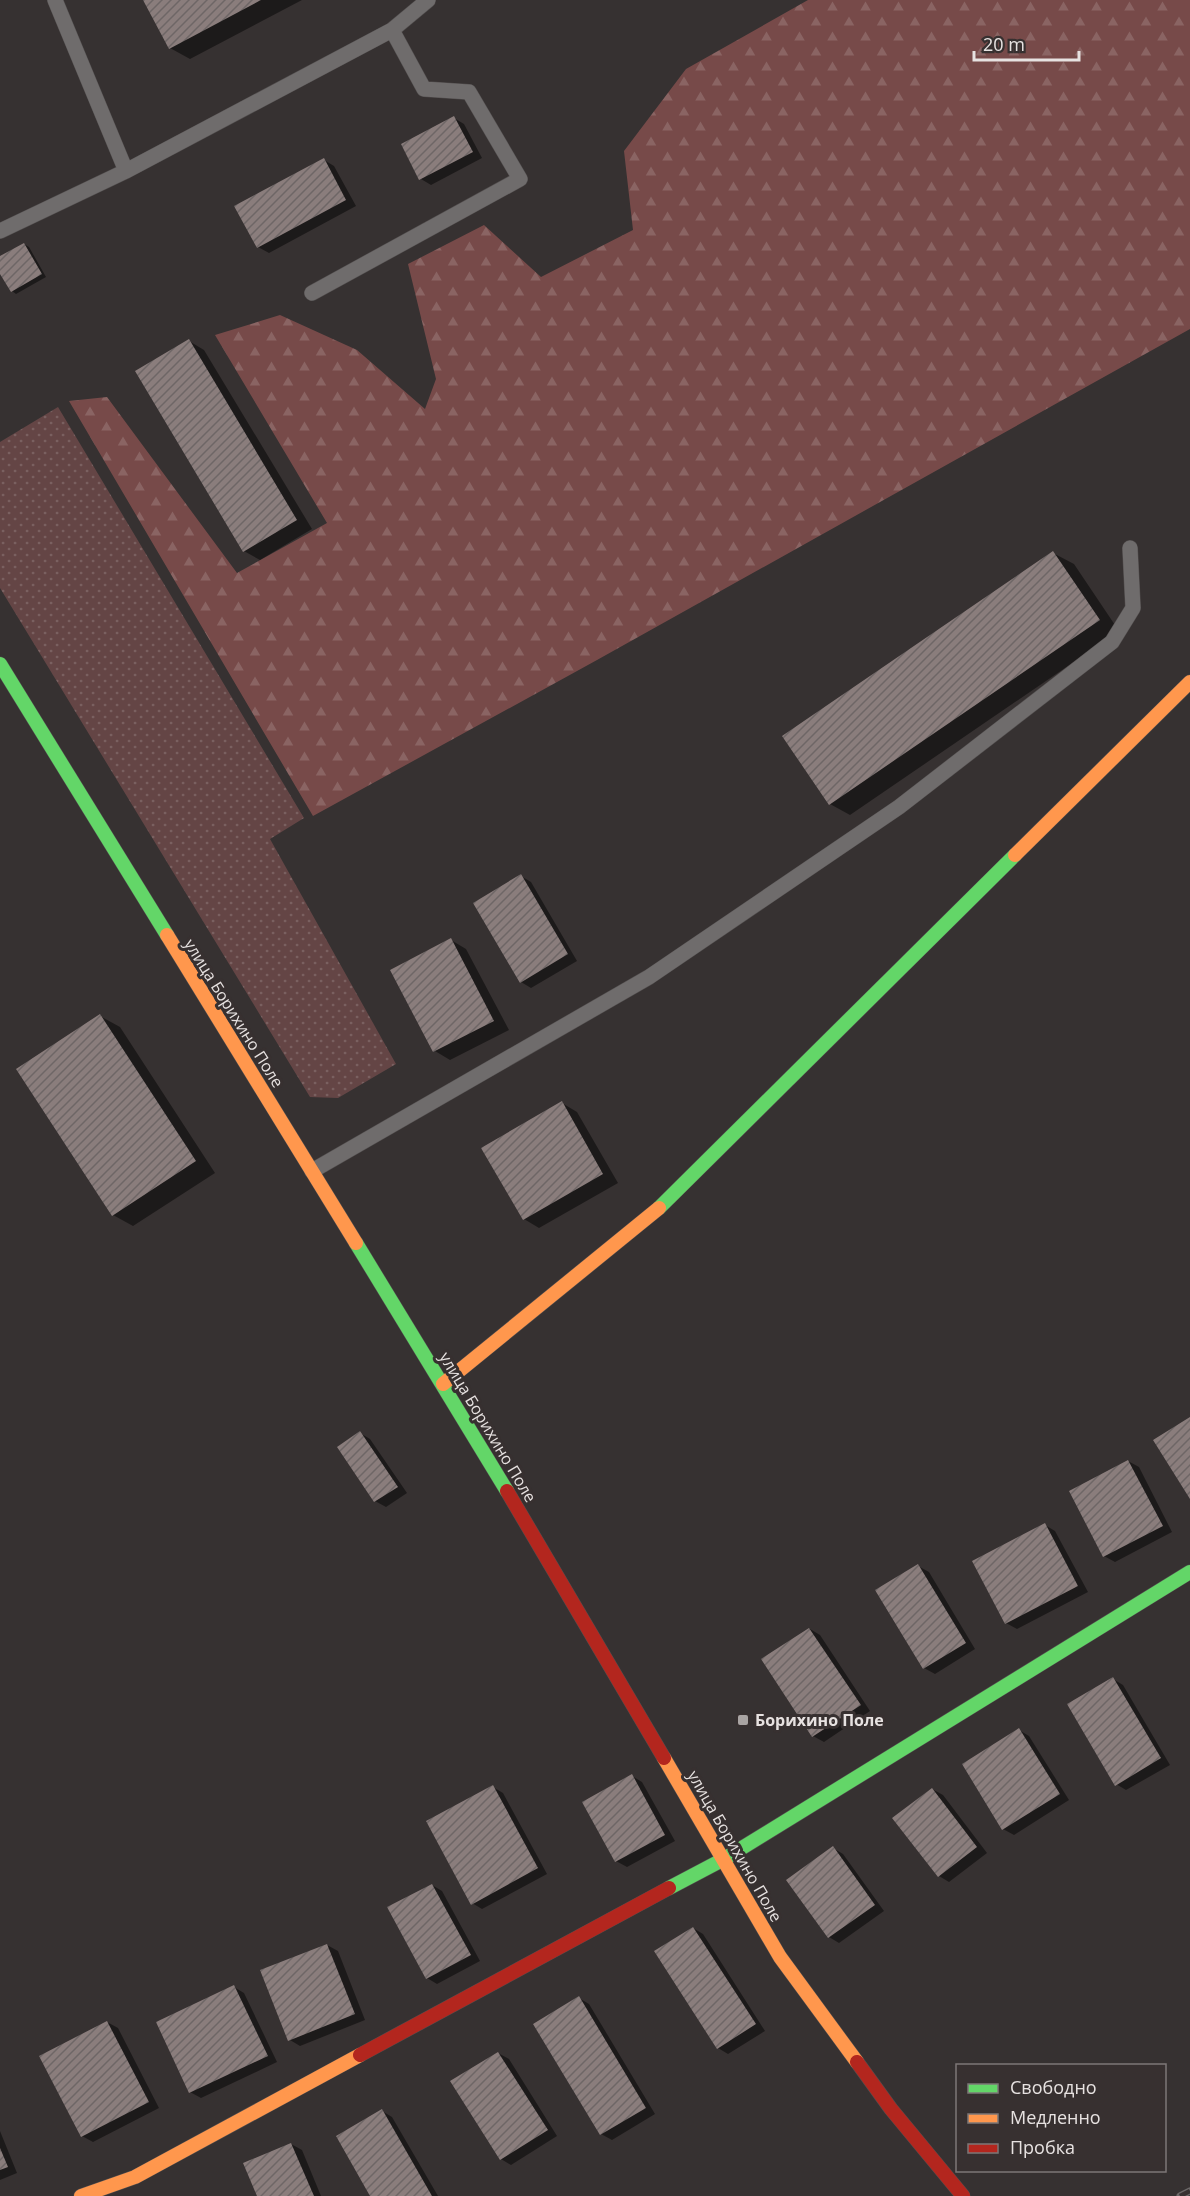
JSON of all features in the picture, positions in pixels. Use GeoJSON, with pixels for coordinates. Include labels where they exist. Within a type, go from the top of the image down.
{"type":"FeatureCollection","features":[{"type":"Feature","properties":{"kind":"street","name":"улица Борихино Поле"},"geometry":{"type":"LineString","coordinates":[[0,664],[443,1384],[565,1587],[780,1957],[891,2109],[963,2196]]}},
{"type":"Feature","properties":{"kind":"street"},"geometry":{"type":"LineString","coordinates":[[443,1384],[651,1216],[1190,682]]}},
{"type":"Feature","properties":{"kind":"street"},"geometry":{"type":"LineString","coordinates":[[81,2196],[135,2177],[724,1859],[1190,1572]]}},
{"type":"Feature","properties":{"kind":"lane"},"geometry":{"type":"LineString","coordinates":[[55,0],[126,171]]}},
{"type":"Feature","properties":{"kind":"lane"},"geometry":{"type":"LineString","coordinates":[[0,231],[126,171],[392,30],[428,0]]}},
{"type":"Feature","properties":{"kind":"lane"},"geometry":{"type":"LineString","coordinates":[[312,293],[520,178],[469,92],[424,89],[392,30]]}},
{"type":"Feature","properties":{"kind":"lane"},"geometry":{"type":"LineString","coordinates":[[312,1171],[648,977],[899,807],[1112,642],[1133,608],[1130,548]]}},
{"type":"Feature","properties":{"kind":"shaded area"},"geometry":{"type":"Polygon","coordinates":[[[58,407],[304,818],[270,839],[396,1064],[338,1098],[310,1097],[0,588],[0,442],[58,407]]]}},
{"type":"Feature","properties":{"kind":"green space"},"geometry":{"type":"Polygon","coordinates":[[[808,0],[1190,0],[1190,329],[313,816],[69,401],[107,397],[237,573],[327,523],[215,335],[280,315],[357,350],[425,409],[436,379],[408,264],[484,225],[541,277],[633,230],[624,151],[686,69],[808,0]]]}},
{"type":"Feature","properties":{"kind":"building"},"geometry":{"type":"Polygon","coordinates":[[[143,0],[261,0],[169,49],[143,0]]]}},
{"type":"Feature","properties":{"kind":"building"},"geometry":{"type":"Polygon","coordinates":[[[454,116],[473,152],[419,180],[401,144],[454,116]]]}},
{"type":"Feature","properties":{"kind":"building"},"geometry":{"type":"Polygon","coordinates":[[[324,158],[346,200],[257,248],[234,206],[324,158]]]}},
{"type":"Feature","properties":{"kind":"building"},"geometry":{"type":"Polygon","coordinates":[[[24,243],[42,274],[11,292],[0,274],[0,256],[24,243]]]}},
{"type":"Feature","properties":{"kind":"building"},"geometry":{"type":"Polygon","coordinates":[[[189,339],[297,520],[243,552],[135,371],[189,339]]]}},
{"type":"Feature","properties":{"kind":"building"},"geometry":{"type":"Polygon","coordinates":[[[1053,551],[1100,620],[829,805],[782,736],[1053,551]]]}},
{"type":"Feature","properties":{"kind":"building"},"geometry":{"type":"Polygon","coordinates":[[[521,874],[568,954],[520,983],[473,903],[521,874]]]}},
{"type":"Feature","properties":{"kind":"building"},"geometry":{"type":"Polygon","coordinates":[[[451,938],[494,1021],[433,1052],[390,970],[451,938]]]}},
{"type":"Feature","properties":{"kind":"building"},"geometry":{"type":"Polygon","coordinates":[[[100,1014],[196,1161],[112,1216],[16,1069],[100,1014]]]}},
{"type":"Feature","properties":{"kind":"building"},"geometry":{"type":"Polygon","coordinates":[[[562,1101],[603,1174],[523,1220],[481,1148],[562,1101]]]}},
{"type":"Feature","properties":{"kind":"building"},"geometry":{"type":"Polygon","coordinates":[[[1190,1417],[1190,1499],[1153,1440],[1190,1417]]]}},
{"type":"Feature","properties":{"kind":"building"},"geometry":{"type":"Polygon","coordinates":[[[360,1431],[398,1487],[374,1502],[337,1447],[360,1431]]]}},
{"type":"Feature","properties":{"kind":"building"},"geometry":{"type":"Polygon","coordinates":[[[1128,1460],[1163,1526],[1103,1557],[1069,1491],[1128,1460]]]}},
{"type":"Feature","properties":{"kind":"building"},"geometry":{"type":"Polygon","coordinates":[[[1045,1523],[1078,1586],[1005,1624],[972,1561],[1045,1523]]]}},
{"type":"Feature","properties":{"kind":"building"},"geometry":{"type":"Polygon","coordinates":[[[918,1564],[966,1643],[923,1669],[875,1590],[918,1564]]]}},
{"type":"Feature","properties":{"kind":"building"},"geometry":{"type":"Polygon","coordinates":[[[809,1628],[861,1705],[812,1737],[761,1659],[809,1628]]]}},
{"type":"Feature","properties":{"kind":"building"},"geometry":{"type":"Polygon","coordinates":[[[1113,1677],[1161,1758],[1115,1786],[1067,1704],[1113,1677]]]}},
{"type":"Feature","properties":{"kind":"building"},"geometry":{"type":"Polygon","coordinates":[[[1019,1728],[1060,1794],[1002,1830],[962,1764],[1019,1728]]]}},
{"type":"Feature","properties":{"kind":"building"},"geometry":{"type":"Polygon","coordinates":[[[632,1774],[665,1835],[615,1862],[582,1802],[632,1774]]]}},
{"type":"Feature","properties":{"kind":"building"},"geometry":{"type":"Polygon","coordinates":[[[493,1785],[538,1868],[471,1905],[426,1821],[493,1785]]]}},
{"type":"Feature","properties":{"kind":"building"},"geometry":{"type":"Polygon","coordinates":[[[932,1788],[977,1847],[938,1877],[892,1818],[932,1788]]]}},
{"type":"Feature","properties":{"kind":"building"},"geometry":{"type":"Polygon","coordinates":[[[833,1846],[875,1905],[828,1938],[786,1880],[833,1846]]]}},
{"type":"Feature","properties":{"kind":"building"},"geometry":{"type":"Polygon","coordinates":[[[432,1884],[471,1955],[426,1979],[387,1907],[432,1884]]]}},
{"type":"Feature","properties":{"kind":"building"},"geometry":{"type":"Polygon","coordinates":[[[693,1927],[756,2024],[717,2049],[654,1951],[693,1927]]]}},
{"type":"Feature","properties":{"kind":"building"},"geometry":{"type":"Polygon","coordinates":[[[327,1944],[355,2014],[288,2041],[260,1970],[327,1944]]]}},
{"type":"Feature","properties":{"kind":"building"},"geometry":{"type":"Polygon","coordinates":[[[234,1985],[268,2056],[189,2093],[156,2022],[234,1985]]]}},
{"type":"Feature","properties":{"kind":"building"},"geometry":{"type":"Polygon","coordinates":[[[579,1996],[646,2108],[600,2135],[533,2024],[579,1996]]]}},
{"type":"Feature","properties":{"kind":"building"},"geometry":{"type":"Polygon","coordinates":[[[107,2021],[149,2102],[81,2137],[39,2056],[107,2021]]]}},
{"type":"Feature","properties":{"kind":"building"},"geometry":{"type":"Polygon","coordinates":[[[498,2052],[548,2130],[500,2160],[450,2081],[498,2052]]]}},
{"type":"Feature","properties":{"kind":"building"},"geometry":{"type":"Polygon","coordinates":[[[382,2109],[432,2196],[370,2196],[336,2136],[382,2109]]]}},
{"type":"Feature","properties":{"kind":"building"},"geometry":{"type":"Polygon","coordinates":[[[291,2143],[314,2196],[257,2196],[243,2163],[291,2143]]]}},
{"type":"Feature","properties":{"kind":"building"},"geometry":{"type":"Polygon","coordinates":[[[0,2148],[8,2167],[0,2170],[0,2148]]]}},
{"type":"Feature","properties":{"kind":"railway"},"geometry":{"type":"LineString","coordinates":[[1180,2196],[1190,2191]]}},
{"type":"Feature","properties":{"kind":"traffic: fast"},"geometry":{"type":"LineString","coordinates":[[0,664],[167,935]]}},
{"type":"Feature","properties":{"kind":"traffic: fast"},"geometry":{"type":"LineString","coordinates":[[659,1208],[1015,855]]}},
{"type":"Feature","properties":{"kind":"traffic: fast"},"geometry":{"type":"LineString","coordinates":[[356,1243],[507,1491]]}},
{"type":"Feature","properties":{"kind":"traffic: fast"},"geometry":{"type":"LineString","coordinates":[[669,1888],[724,1859],[1190,1572]]}},
{"type":"Feature","properties":{"kind":"traffic: slow"},"geometry":{"type":"LineString","coordinates":[[1015,855],[1190,682]]}},
{"type":"Feature","properties":{"kind":"traffic: slow"},"geometry":{"type":"LineString","coordinates":[[167,935],[356,1243]]}},
{"type":"Feature","properties":{"kind":"traffic: slow"},"geometry":{"type":"LineString","coordinates":[[443,1384],[659,1208]]}},
{"type":"Feature","properties":{"kind":"traffic: slow"},"geometry":{"type":"LineString","coordinates":[[664,1758],[780,1957],[857,2062]]}},
{"type":"Feature","properties":{"kind":"traffic: slow"},"geometry":{"type":"LineString","coordinates":[[81,2196],[135,2177],[360,2055]]}},
{"type":"Feature","properties":{"kind":"traffic: jam"},"geometry":{"type":"LineString","coordinates":[[507,1491],[664,1758]]}},
{"type":"Feature","properties":{"kind":"traffic: jam"},"geometry":{"type":"LineString","coordinates":[[360,2055],[669,1888]]}},
{"type":"Feature","properties":{"kind":"traffic: jam"},"geometry":{"type":"LineString","coordinates":[[857,2062],[891,2109],[963,2196]]}},
{"type":"Feature","properties":{"kind":"place","name":"Борихино Поле"},"geometry":{"type":"Point","coordinates":[743,1720]}}]}
